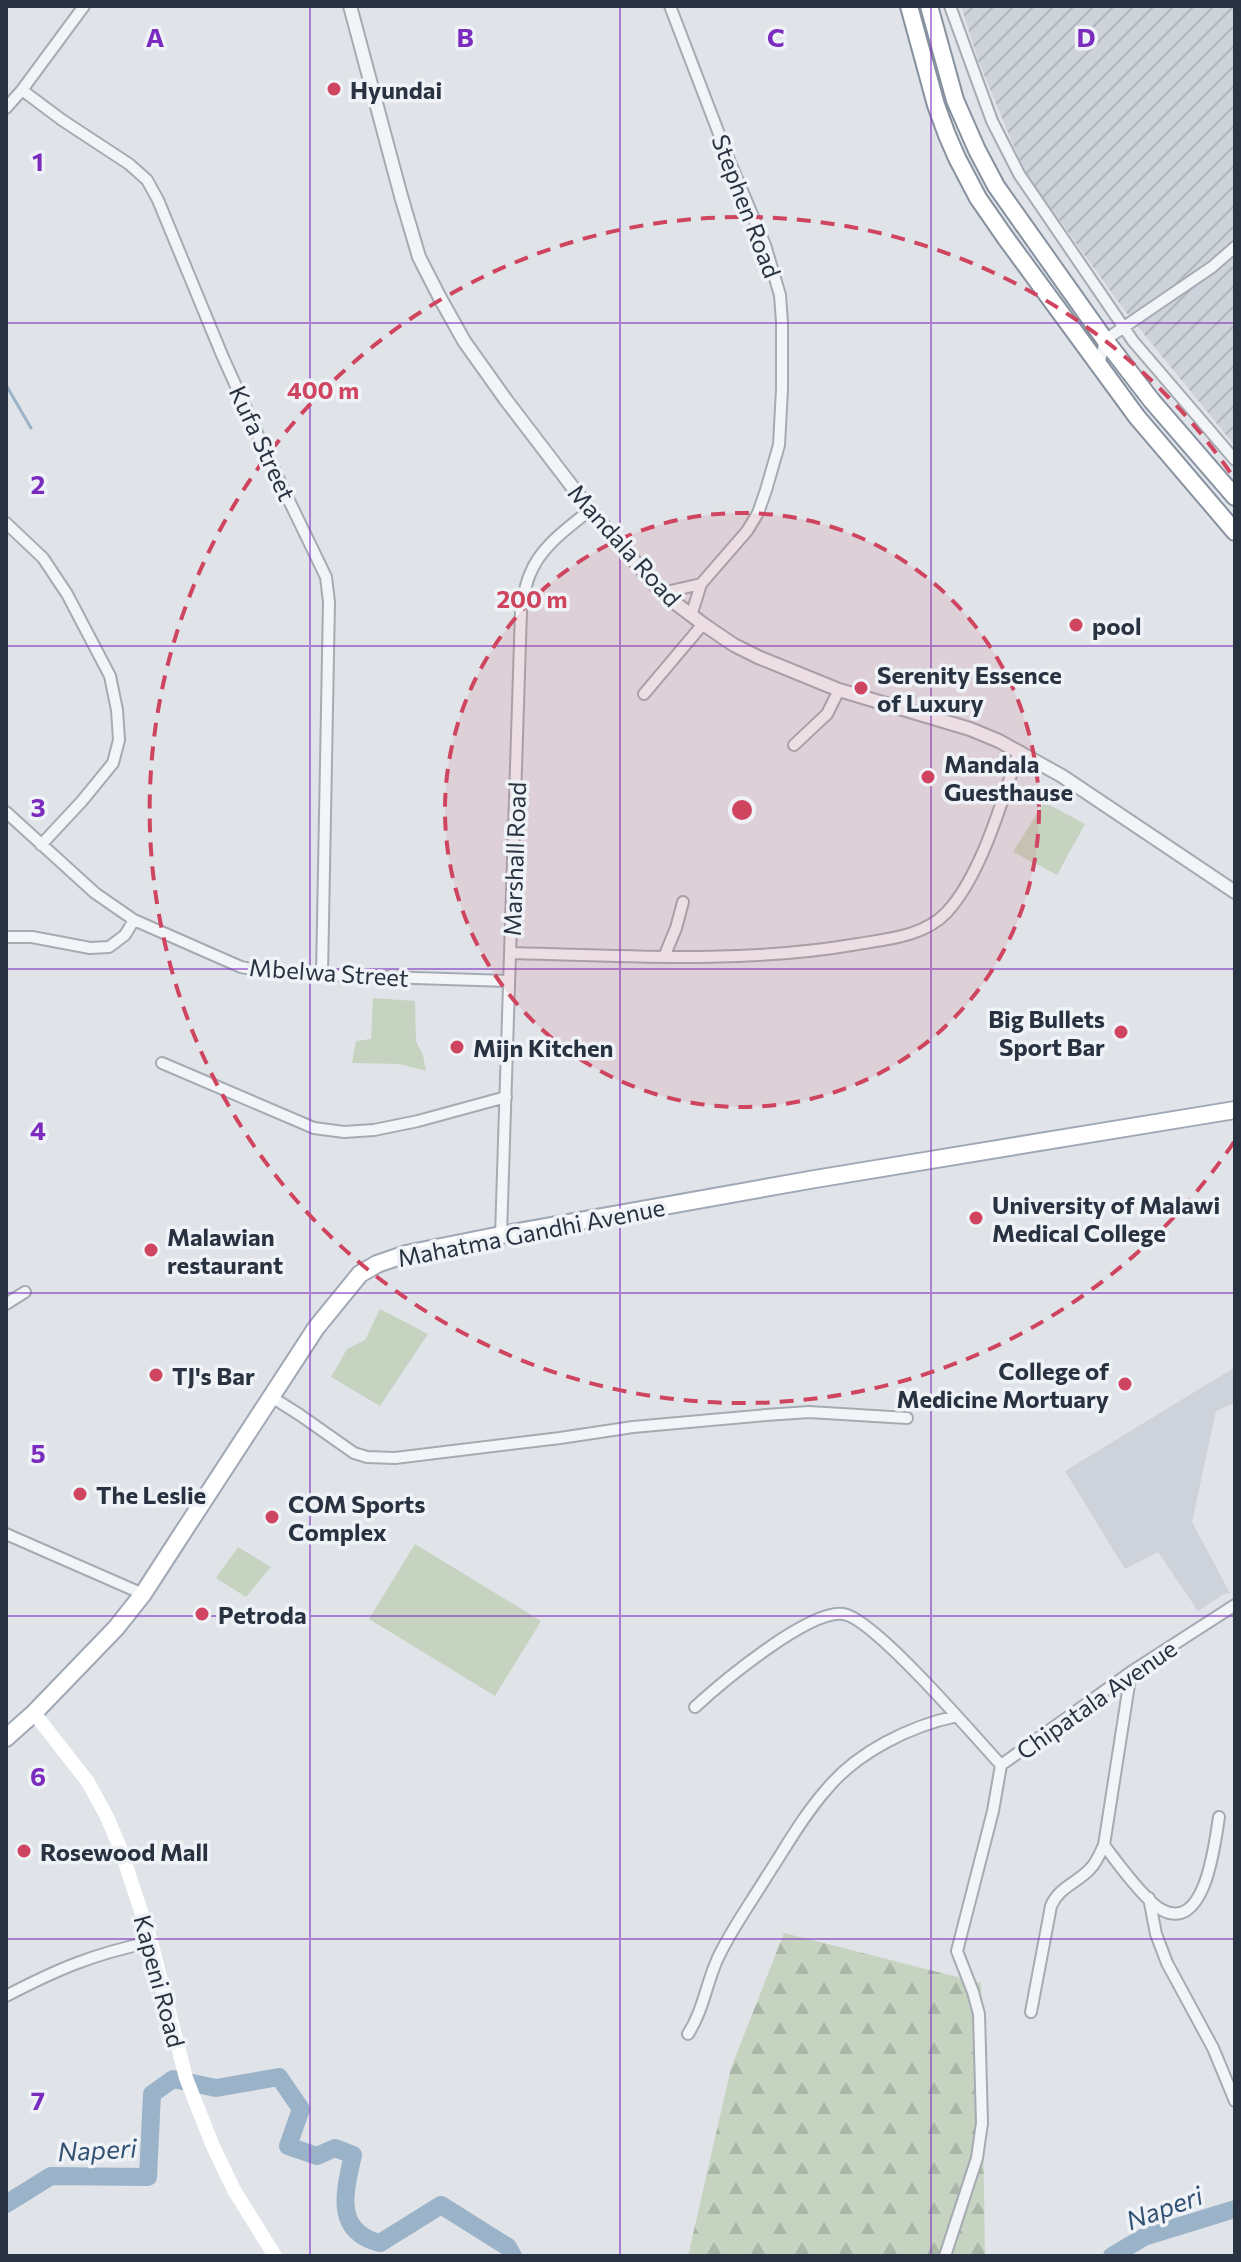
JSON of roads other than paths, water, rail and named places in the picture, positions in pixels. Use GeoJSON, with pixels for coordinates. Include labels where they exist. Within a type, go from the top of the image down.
{"type":"FeatureCollection","features":[{"type":"Feature","properties":{"kind":"main road"},"geometry":{"type":"LineString","coordinates":[[909,6],[936,105],[957,158],[978,198],[1137,417],[1235,532]]}},
{"type":"Feature","properties":{"kind":"main road"},"geometry":{"type":"LineString","coordinates":[[929,6],[955,100],[996,186],[1105,340],[1152,401],[1235,497]]}},
{"type":"Feature","properties":{"kind":"main road","name":"Mahatma Gandhi Avenue"},"geometry":{"type":"LineString","coordinates":[[6,1738],[116,1628],[143,1594],[316,1328],[360,1274],[377,1264],[406,1254],[501,1235],[815,1179],[1235,1110]]}},
{"type":"Feature","properties":{"kind":"main road","name":"Kapeni Road"},"geometry":{"type":"LineString","coordinates":[[34,1713],[88,1782],[107,1817],[151,1942],[186,2078],[234,2190],[275,2256]]}},
{"type":"Feature","properties":{"kind":"street"},"geometry":{"type":"LineString","coordinates":[[6,108],[84,6]]}},
{"type":"Feature","properties":{"kind":"street","name":"Mandala Road"},"geometry":{"type":"LineString","coordinates":[[350,6],[419,257],[464,341],[506,400],[590,510],[662,593],[734,645],[758,657],[839,690],[970,729],[1019,751],[1062,776],[1235,892]]}},
{"type":"Feature","properties":{"kind":"street","name":"Stephen Road"},"geometry":{"type":"LineString","coordinates":[[670,6],[765,245],[780,295],[782,322],[779,445],[766,490],[758,513],[747,531],[701,584],[691,616]]}},
{"type":"Feature","properties":{"kind":"street"},"geometry":{"type":"LineString","coordinates":[[950,6],[983,99],[1019,174],[1133,341],[1235,460]]}},
{"type":"Feature","properties":{"kind":"street","name":"Kufa Street"},"geometry":{"type":"LineString","coordinates":[[22,90],[129,164],[147,180],[266,453],[326,577],[329,602],[322,975]]}},
{"type":"Feature","properties":{"kind":"street"},"geometry":{"type":"LineString","coordinates":[[1099,367],[1105,340],[1212,267],[1235,247]]}},
{"type":"Feature","properties":{"kind":"street","name":"Marshall Road"},"geometry":{"type":"LineString","coordinates":[[501,1235],[521,611],[529,574],[539,556],[590,510]]}},
{"type":"Feature","properties":{"kind":"street"},"geometry":{"type":"LineString","coordinates":[[6,523],[43,558],[67,594],[110,676],[117,710],[119,740],[113,763],[41,845]]}},
{"type":"Feature","properties":{"kind":"street"},"geometry":{"type":"LineString","coordinates":[[662,593],[701,584]]}},
{"type":"Feature","properties":{"kind":"street"},"geometry":{"type":"LineString","coordinates":[[644,694],[703,624]]}},
{"type":"Feature","properties":{"kind":"street"},"geometry":{"type":"LineString","coordinates":[[794,745],[827,714],[839,690]]}},
{"type":"Feature","properties":{"kind":"street"},"geometry":{"type":"LineString","coordinates":[[511,953],[773,956],[894,938],[925,929],[945,914],[961,894],[981,853],[1019,751]]}},
{"type":"Feature","properties":{"kind":"street","name":"Mbelwa Street"},"geometry":{"type":"LineString","coordinates":[[6,812],[95,893],[134,920],[241,967],[322,975],[508,981]]}},
{"type":"Feature","properties":{"kind":"street"},"geometry":{"type":"LineString","coordinates":[[664,957],[683,902]]}},
{"type":"Feature","properties":{"kind":"street"},"geometry":{"type":"LineString","coordinates":[[6,937],[32,937],[90,948],[109,947],[125,935],[134,920]]}},
{"type":"Feature","properties":{"kind":"street"},"geometry":{"type":"LineString","coordinates":[[162,1063],[314,1128],[344,1132],[374,1130],[418,1121],[506,1097]]}},
{"type":"Feature","properties":{"kind":"street"},"geometry":{"type":"LineString","coordinates":[[6,1304],[25,1292]]}},
{"type":"Feature","properties":{"kind":"street"},"geometry":{"type":"LineString","coordinates":[[270,1396],[354,1453],[395,1458],[633,1427],[766,1415],[809,1412],[907,1418]]}},
{"type":"Feature","properties":{"kind":"street"},"geometry":{"type":"LineString","coordinates":[[6,1534],[143,1594]]}},
{"type":"Feature","properties":{"kind":"street","name":"Chipatala Avenue"},"geometry":{"type":"LineString","coordinates":[[945,2256],[977,2158],[982,2123],[979,2014],[957,1951],[993,1811],[1001,1765],[1131,1672],[1235,1605]]}},
{"type":"Feature","properties":{"kind":"street"},"geometry":{"type":"LineString","coordinates":[[695,1707],[752,1659],[784,1639],[823,1616],[847,1614],[864,1623],[916,1672],[1001,1765]]}},
{"type":"Feature","properties":{"kind":"street"},"geometry":{"type":"LineString","coordinates":[[1031,2012],[1051,1906],[1055,1897],[1088,1871],[1104,1845],[1131,1672]]}},
{"type":"Feature","properties":{"kind":"street"},"geometry":{"type":"LineString","coordinates":[[688,2034],[697,2020],[718,1959],[735,1927],[826,1789],[845,1770],[892,1740],[957,1716]]}},
{"type":"Feature","properties":{"kind":"street"},"geometry":{"type":"LineString","coordinates":[[1104,1845],[1129,1877],[1161,1909],[1179,1912],[1197,1901],[1207,1876],[1219,1817]]}},
{"type":"Feature","properties":{"kind":"street"},"geometry":{"type":"LineString","coordinates":[[1149,1898],[1156,1934],[1167,1963],[1213,2048],[1235,2101]]}},
{"type":"Feature","properties":{"kind":"street"},"geometry":{"type":"LineString","coordinates":[[6,1996],[84,1959],[151,1942]]}},
{"type":"Feature","properties":{"kind":"waterway"},"geometry":{"type":"LineString","coordinates":[[6,385],[31,428]]}},
{"type":"Feature","properties":{"kind":"waterway","name":"Naperi"},"geometry":{"type":"LineString","coordinates":[[6,2204],[51,2176],[148,2177],[152,2094],[173,2079],[216,2088],[279,2077],[301,2109],[288,2146],[317,2156],[335,2148],[353,2155],[347,2182],[346,2208],[355,2229],[365,2237],[380,2243],[441,2205],[508,2247],[513,2256]]}},
{"type":"Feature","properties":{"kind":"waterway","name":"Naperi"},"geometry":{"type":"LineString","coordinates":[[1112,2256],[1144,2237],[1235,2209]]}},
{"type":"Feature","properties":{"kind":"place","name":"Hyundai"},"geometry":{"type":"Point","coordinates":[334,89]}},
{"type":"Feature","properties":{"kind":"place","name":"pool"},"geometry":{"type":"Point","coordinates":[1076,625]}},
{"type":"Feature","properties":{"kind":"place","name":"Serenity Essence of Luxury"},"geometry":{"type":"Point","coordinates":[861,688]}},
{"type":"Feature","properties":{"kind":"place","name":"Mandala Guesthause"},"geometry":{"type":"Point","coordinates":[928,777]}},
{"type":"Feature","properties":{"kind":"place","name":"Big Bullets Sport Bar"},"geometry":{"type":"Point","coordinates":[1121,1032]}},
{"type":"Feature","properties":{"kind":"place","name":"Mijn Kitchen"},"geometry":{"type":"Point","coordinates":[457,1047]}},
{"type":"Feature","properties":{"kind":"place","name":"University of Malawi Medical College"},"geometry":{"type":"Point","coordinates":[976,1218]}},
{"type":"Feature","properties":{"kind":"place","name":"Malawian restaurant"},"geometry":{"type":"Point","coordinates":[151,1250]}},
{"type":"Feature","properties":{"kind":"place","name":"TJ's Bar"},"geometry":{"type":"Point","coordinates":[156,1375]}},
{"type":"Feature","properties":{"kind":"place","name":"College of Medicine Mortuary"},"geometry":{"type":"Point","coordinates":[1125,1384]}},
{"type":"Feature","properties":{"kind":"place","name":"The Leslie"},"geometry":{"type":"Point","coordinates":[80,1494]}},
{"type":"Feature","properties":{"kind":"place","name":"COM Sports Complex"},"geometry":{"type":"Point","coordinates":[272,1517]}},
{"type":"Feature","properties":{"kind":"place","name":"Petroda"},"geometry":{"type":"Point","coordinates":[202,1614]}},
{"type":"Feature","properties":{"kind":"place","name":"Rosewood Mall"},"geometry":{"type":"Point","coordinates":[24,1851]}}]}
